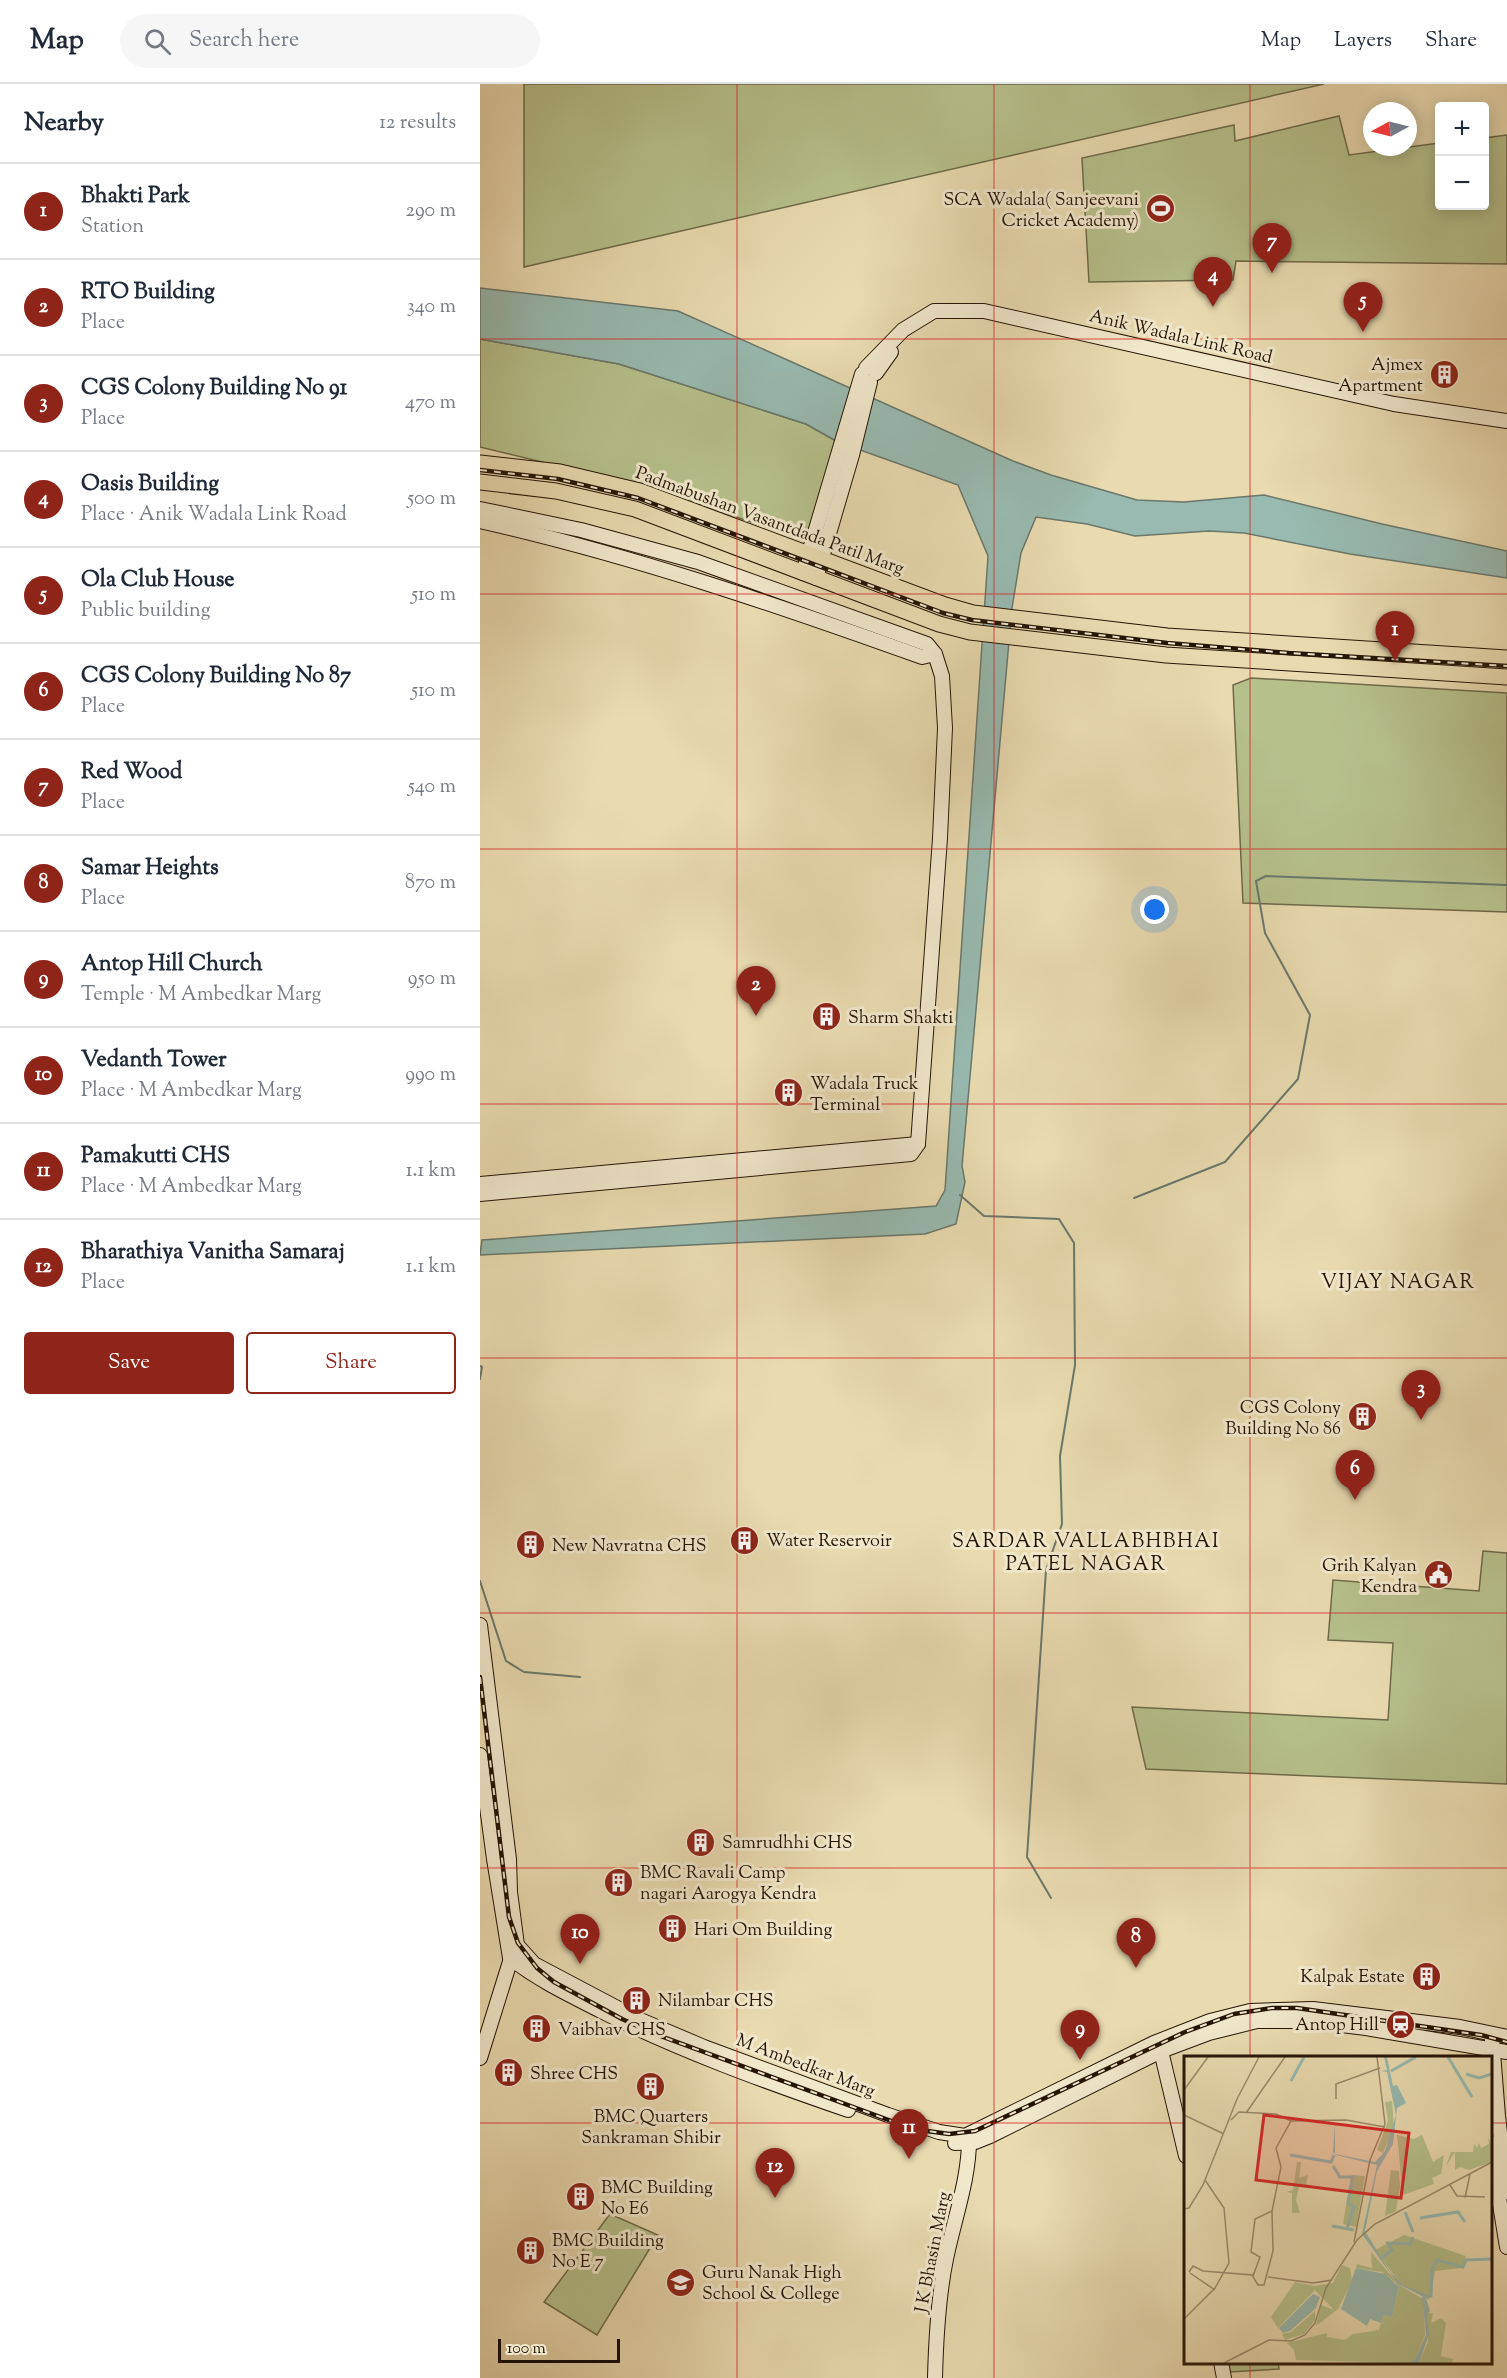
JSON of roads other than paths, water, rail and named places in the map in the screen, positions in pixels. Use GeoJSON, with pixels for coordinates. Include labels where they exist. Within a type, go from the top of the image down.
{"type":"FeatureCollection","features":[{"type":"Feature","properties":{"kind":"main road","name":"Padmabushan Vasantdada Patil Marg"},"geometry":{"type":"LineString","coordinates":[[480,463],[560,472],[640,490],[815,557],[945,605],[973,613],[1167,636],[1507,658]]}},
{"type":"Feature","properties":{"kind":"main road","name":"Padmabushan Vasantdada Patil Marg"},"geometry":{"type":"LineString","coordinates":[[480,482],[556,492],[635,509],[939,624],[970,632],[1166,655],[1507,677]]}},
{"type":"Feature","properties":{"kind":"street","name":"Anik Wadala Link Road"},"geometry":{"type":"LineString","coordinates":[[815,557],[866,379],[903,330],[934,311],[946,313],[984,311],[1394,404],[1507,421]]}},
{"type":"Feature","properties":{"kind":"street"},"geometry":{"type":"LineString","coordinates":[[480,509],[566,534],[922,657],[935,654]]}},
{"type":"Feature","properties":{"kind":"street"},"geometry":{"type":"LineString","coordinates":[[480,521],[566,534],[698,562],[927,644],[935,654],[942,676],[945,728],[939,850],[918,1144],[911,1154],[480,1194]]}},
{"type":"Feature","properties":{"kind":"street"},"geometry":{"type":"LineString","coordinates":[[809,575],[815,557]]}},
{"type":"Feature","properties":{"kind":"street"},"geometry":{"type":"LineString","coordinates":[[693,578],[698,562]]}},
{"type":"Feature","properties":{"kind":"street"},"geometry":{"type":"LineString","coordinates":[[480,1184],[918,1144]]}},
{"type":"Feature","properties":{"kind":"street"},"geometry":{"type":"LineString","coordinates":[[480,1625],[484,1696],[507,1839],[510,1892],[517,1945],[510,1958],[480,2058]]}},
{"type":"Feature","properties":{"kind":"street"},"geometry":{"type":"LineString","coordinates":[[480,1755],[485,1839],[510,1958],[537,1979],[634,2027],[700,2056],[938,2141],[990,2136],[1157,2047],[1257,2021],[1351,2020],[1486,2031],[1507,2037]]}},
{"type":"Feature","properties":{"kind":"street"},"geometry":{"type":"LineString","coordinates":[[485,1839],[507,1839]]}},
{"type":"Feature","properties":{"kind":"street","name":"M Ambedkar Marg"},"geometry":{"type":"LineString","coordinates":[[517,1945],[534,1964],[638,2019],[704,2047],[888,2115],[967,2139]]}},
{"type":"Feature","properties":{"kind":"street"},"geometry":{"type":"LineString","coordinates":[[1351,2020],[1484,2050],[1507,2052]]}},
{"type":"Feature","properties":{"kind":"street"},"geometry":{"type":"LineString","coordinates":[[1484,2050],[1486,2031]]}},
{"type":"Feature","properties":{"kind":"street"},"geometry":{"type":"LineString","coordinates":[[1157,2047],[1184,2148]]}},
{"type":"Feature","properties":{"kind":"street"},"geometry":{"type":"LineString","coordinates":[[1492,2099],[1507,2192]]}},
{"type":"Feature","properties":{"kind":"street","name":"J K Bhasin Marg"},"geometry":{"type":"LineString","coordinates":[[929,2378],[931,2310],[939,2260],[967,2139]]}},
{"type":"Feature","properties":{"kind":"street","name":"J K Bhasin Marg"},"geometry":{"type":"LineString","coordinates":[[935,2378],[938,2311],[945,2261],[965,2179],[967,2139]]}},
{"type":"Feature","properties":{"kind":"street"},"geometry":{"type":"LineString","coordinates":[[1492,2150],[1507,2247]]}},
{"type":"Feature","properties":{"kind":"street"},"geometry":{"type":"LineString","coordinates":[[1221,2363],[1224,2378]]}},
{"type":"Feature","properties":{"kind":"water"},"geometry":{"type":"Polygon","coordinates":[[[480,288],[678,311],[1013,461],[1051,475],[1137,500],[1184,502],[1264,495],[1507,551],[1507,578],[1350,554],[1244,533],[1209,531],[1135,536],[1087,524],[1036,517],[1021,553],[1012,608],[962,1166],[965,1182],[956,1224],[925,1234],[480,1255],[482,1240],[936,1206],[945,1190],[988,556],[958,485],[838,442],[806,424],[619,364],[480,339],[480,288]]]}},
{"type":"Feature","properties":{"kind":"waterway"},"geometry":{"type":"LineString","coordinates":[[1134,1198],[1225,1162],[1298,1079],[1310,1015],[1265,933],[1256,881],[1266,876],[1507,885]]}},
{"type":"Feature","properties":{"kind":"waterway"},"geometry":{"type":"LineString","coordinates":[[960,1195],[984,1216],[1059,1219],[1074,1243],[1075,1365],[1060,1456],[1062,1524],[1046,1570],[1027,1857],[1051,1898]]}},
{"type":"Feature","properties":{"kind":"waterway"},"geometry":{"type":"LineString","coordinates":[[480,1366],[482,1367],[480,1379]]}},
{"type":"Feature","properties":{"kind":"waterway"},"geometry":{"type":"LineString","coordinates":[[480,1581],[506,1661],[524,1672],[580,1677]]}},
{"type":"Feature","properties":{"kind":"railway"},"geometry":{"type":"LineString","coordinates":[[480,470],[558,479],[638,498],[943,613],[972,620],[1167,643],[1507,666]]}},
{"type":"Feature","properties":{"kind":"railway"},"geometry":{"type":"LineString","coordinates":[[480,1677],[509,1917],[518,1943],[537,1968],[554,1982],[655,2034],[913,2129],[949,2134],[975,2131],[1185,2032],[1234,2014],[1272,2008],[1297,2008],[1481,2035],[1507,2042]]}},
{"type":"Feature","properties":{"kind":"place","name":"SCA Wadala( Sanjeevani Cricket Academy)"},"geometry":{"type":"Point","coordinates":[1160,209]}},
{"type":"Feature","properties":{"kind":"place","name":"Red Wood"},"geometry":{"type":"Point","coordinates":[1272,273]}},
{"type":"Feature","properties":{"kind":"place","name":"Oasis Building"},"geometry":{"type":"Point","coordinates":[1213,307]}},
{"type":"Feature","properties":{"kind":"place","name":"Ola Club House"},"geometry":{"type":"Point","coordinates":[1363,332]}},
{"type":"Feature","properties":{"kind":"place","name":"Ajmex Apartment"},"geometry":{"type":"Point","coordinates":[1444,374]}},
{"type":"Feature","properties":{"kind":"place","name":"Bhakti Park"},"geometry":{"type":"Point","coordinates":[1395,661]}},
{"type":"Feature","properties":{"kind":"place","name":"RTO Building"},"geometry":{"type":"Point","coordinates":[756,1016]}},
{"type":"Feature","properties":{"kind":"place","name":"Sharm Shakti"},"geometry":{"type":"Point","coordinates":[827,1017]}},
{"type":"Feature","properties":{"kind":"place","name":"Wadala Truck Terminal"},"geometry":{"type":"Point","coordinates":[789,1093]}},
{"type":"Feature","properties":{"kind":"place","name":"CGS Colony Building No 86"},"geometry":{"type":"Point","coordinates":[1362,1417]}},
{"type":"Feature","properties":{"kind":"place","name":"CGS Colony Building No 91"},"geometry":{"type":"Point","coordinates":[1421,1420]}},
{"type":"Feature","properties":{"kind":"place","name":"CGS Colony Building No 87"},"geometry":{"type":"Point","coordinates":[1355,1500]}},
{"type":"Feature","properties":{"kind":"place","name":"Water Reservoir"},"geometry":{"type":"Point","coordinates":[745,1540]}},
{"type":"Feature","properties":{"kind":"place","name":"New Navratna CHS"},"geometry":{"type":"Point","coordinates":[531,1545]}},
{"type":"Feature","properties":{"kind":"place","name":"Grih Kalyan Kendra"},"geometry":{"type":"Point","coordinates":[1438,1575]}},
{"type":"Feature","properties":{"kind":"place","name":"Samrudhhi CHS"},"geometry":{"type":"Point","coordinates":[701,1842]}},
{"type":"Feature","properties":{"kind":"place","name":"BMC Ravali Camp nagari Aarogya Kendra"},"geometry":{"type":"Point","coordinates":[619,1882]}},
{"type":"Feature","properties":{"kind":"place","name":"Hari Om Building"},"geometry":{"type":"Point","coordinates":[673,1929]}},
{"type":"Feature","properties":{"kind":"place","name":"Vedanth Tower"},"geometry":{"type":"Point","coordinates":[580,1964]}},
{"type":"Feature","properties":{"kind":"place","name":"Samar Heights"},"geometry":{"type":"Point","coordinates":[1136,1968]}},
{"type":"Feature","properties":{"kind":"place","name":"Kalpak Estate"},"geometry":{"type":"Point","coordinates":[1426,1976]}},
{"type":"Feature","properties":{"kind":"place","name":"Nilambar CHS"},"geometry":{"type":"Point","coordinates":[637,2000]}},
{"type":"Feature","properties":{"kind":"place","name":"Antop Hill"},"geometry":{"type":"Point","coordinates":[1400,2024]}},
{"type":"Feature","properties":{"kind":"place","name":"Vaibhav CHS"},"geometry":{"type":"Point","coordinates":[537,2029]}},
{"type":"Feature","properties":{"kind":"place","name":"Antop Hill Church"},"geometry":{"type":"Point","coordinates":[1080,2060]}},
{"type":"Feature","properties":{"kind":"place","name":"Shree CHS"},"geometry":{"type":"Point","coordinates":[509,2073]}},
{"type":"Feature","properties":{"kind":"place","name":"BMC Quarters Sankraman Shibir"},"geometry":{"type":"Point","coordinates":[651,2087]}},
{"type":"Feature","properties":{"kind":"place","name":"Pamakutti CHS"},"geometry":{"type":"Point","coordinates":[909,2159]}},
{"type":"Feature","properties":{"kind":"place","name":"BMC Building No E6"},"geometry":{"type":"Point","coordinates":[580,2197]}},
{"type":"Feature","properties":{"kind":"place","name":"Bharathiya Vanitha Samaraj"},"geometry":{"type":"Point","coordinates":[775,2198]}},
{"type":"Feature","properties":{"kind":"place","name":"BMC Building No E 7"},"geometry":{"type":"Point","coordinates":[531,2250]}},
{"type":"Feature","properties":{"kind":"place","name":"Guru Nanak High School & College"},"geometry":{"type":"Point","coordinates":[681,2282]}},
{"type":"Feature","properties":{"kind":"district","name":"VIJAY NAGAR"},"geometry":{"type":"Point","coordinates":[1398,1281]}},
{"type":"Feature","properties":{"kind":"district","name":"SARDAR VALLABHBHAI PATEL NAGAR"},"geometry":{"type":"Point","coordinates":[1086,1552]}}]}
